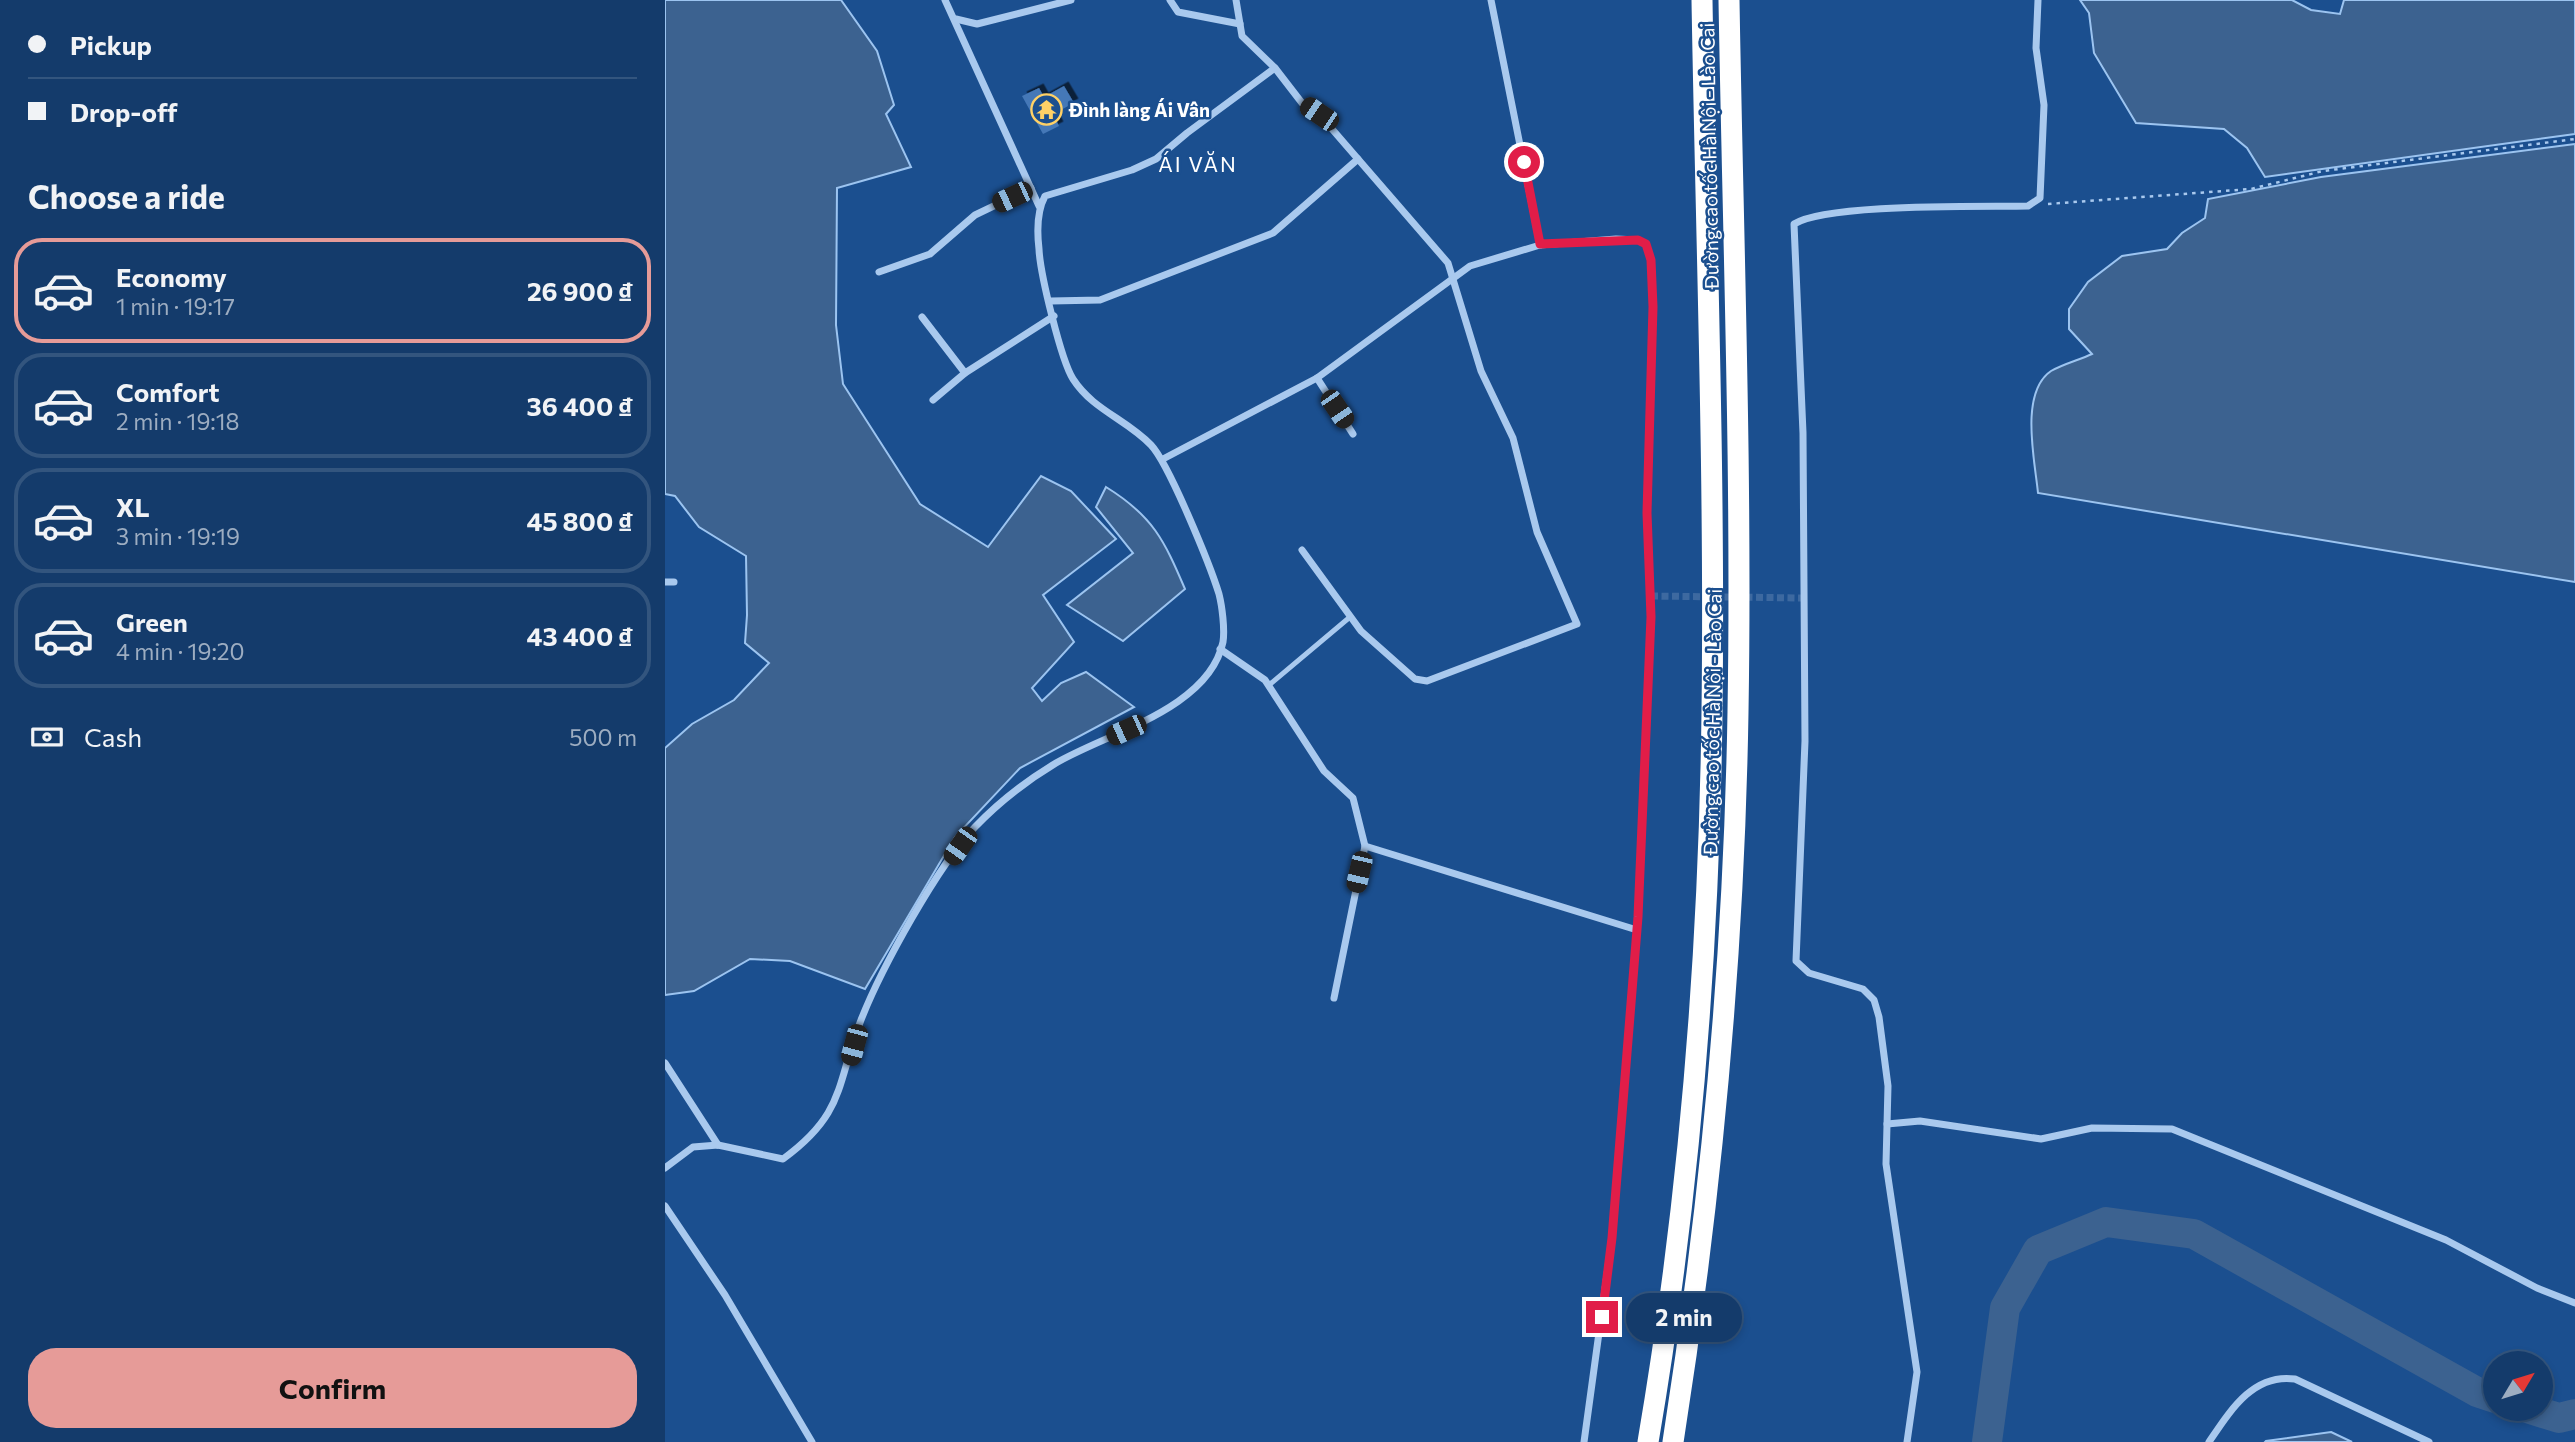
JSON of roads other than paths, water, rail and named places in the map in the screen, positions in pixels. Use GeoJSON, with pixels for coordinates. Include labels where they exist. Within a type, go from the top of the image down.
{"type":"FeatureCollection","features":[{"type":"Feature","properties":{"kind":"highway","name":"Đường cao tốc Hà Nội - Lào Cai"},"geometry":{"type":"LineString","coordinates":[[1648,1442],[1672,1278],[1691,1093],[1711,716],[1712,491],[1702,0]]}},
{"type":"Feature","properties":{"kind":"highway","name":"Đường cao tốc Hà Nội - Lào Cai"},"geometry":{"type":"LineString","coordinates":[[1673,1442],[1696,1283],[1717,1092],[1729,922],[1738,714],[1738,483],[1729,0]]}},
{"type":"Feature","properties":{"kind":"street"},"geometry":{"type":"LineString","coordinates":[[665,1168],[693,1147],[718,1145],[783,1159],[797,1148],[836,1105],[861,1020],[936,879],[972,829],[1014,789],[1058,761],[1126,730],[1186,696],[1214,666],[1223,640],[1219,595],[1163,459],[1139,434],[1086,397],[1070,375],[1039,251],[1039,206],[956,19],[945,0]]}},
{"type":"Feature","properties":{"kind":"street"},"geometry":{"type":"LineString","coordinates":[[956,19],[977,24],[1071,0]]}},
{"type":"Feature","properties":{"kind":"street"},"geometry":{"type":"LineString","coordinates":[[1170,0],[1178,12],[1240,24]]}},
{"type":"Feature","properties":{"kind":"street"},"geometry":{"type":"LineString","coordinates":[[1236,0],[1242,36],[1275,68],[1302,103],[1319,114],[1448,263],[1481,372],[1513,438],[1537,532],[1577,624],[1427,681],[1416,679],[1361,631],[1302,550]]}},
{"type":"Feature","properties":{"kind":"street"},"geometry":{"type":"LineString","coordinates":[[1491,0],[1540,244]]}},
{"type":"Feature","properties":{"kind":"street"},"geometry":{"type":"LineString","coordinates":[[1907,1442],[1917,1372],[1886,1164],[1888,1086],[1879,1017],[1874,1000],[1863,989],[1809,973],[1796,961],[1805,741],[1803,433],[1794,224],[1806,216],[1858,211],[2028,206],[2040,198],[2044,105],[2036,48],[2038,0]]}},
{"type":"Feature","properties":{"kind":"street"},"geometry":{"type":"LineString","coordinates":[[1039,206],[1045,196],[1132,170],[1156,159],[1275,68]]}},
{"type":"Feature","properties":{"kind":"street"},"geometry":{"type":"LineString","coordinates":[[1051,301],[1100,300],[1273,233],[1358,159]]}},
{"type":"Feature","properties":{"kind":"street"},"geometry":{"type":"LineString","coordinates":[[879,272],[929,254],[975,215],[1031,188]]}},
{"type":"Feature","properties":{"kind":"street"},"geometry":{"type":"LineString","coordinates":[[1163,459],[1317,378],[1470,266],[1540,244],[1638,240],[1646,244],[1651,260],[1652,346],[1647,513],[1651,617],[1637,930],[1612,1238],[1584,1442]]}},
{"type":"Feature","properties":{"kind":"street"},"geometry":{"type":"LineString","coordinates":[[933,400],[965,373],[1054,316]]}},
{"type":"Feature","properties":{"kind":"street"},"geometry":{"type":"LineString","coordinates":[[922,317],[965,373]]}},
{"type":"Feature","properties":{"kind":"street"},"geometry":{"type":"LineString","coordinates":[[1317,378],[1353,434]]}},
{"type":"Feature","properties":{"kind":"street"},"geometry":{"type":"LineString","coordinates":[[665,582],[674,582]]}},
{"type":"Feature","properties":{"kind":"street"},"geometry":{"type":"LineString","coordinates":[[1220,649],[1269,685],[1324,771],[1353,798],[1365,846],[1334,998]]}},
{"type":"Feature","properties":{"kind":"street"},"geometry":{"type":"LineString","coordinates":[[1365,846],[1637,930]]}},
{"type":"Feature","properties":{"kind":"street"},"geometry":{"type":"LineString","coordinates":[[665,1063],[718,1145]]}},
{"type":"Feature","properties":{"kind":"street"},"geometry":{"type":"LineString","coordinates":[[1887,1124],[1920,1121],[2041,1139],[2092,1128],[2172,1129],[2446,1240],[2537,1287],[2575,1303]]}},
{"type":"Feature","properties":{"kind":"street"},"geometry":{"type":"LineString","coordinates":[[665,1206],[725,1295],[812,1442]]}},
{"type":"Feature","properties":{"kind":"street"},"geometry":{"type":"LineString","coordinates":[[2209,1442],[2241,1399],[2260,1383],[2279,1377],[2295,1379],[2429,1442]]}},
{"type":"Feature","properties":{"kind":"lane"},"geometry":{"type":"LineString","coordinates":[[1269,685],[1350,617]]}},
{"type":"Feature","properties":{"kind":"water"},"geometry":{"type":"Polygon","coordinates":[[[665,0],[841,0],[877,51],[894,105],[886,114],[911,167],[837,188],[836,325],[843,384],[920,504],[988,547],[1041,476],[1071,491],[1116,539],[1043,595],[1074,642],[1032,688],[1042,701],[1061,683],[1086,672],[1134,707],[1020,768],[955,837],[865,989],[790,961],[750,959],[694,991],[665,995],[665,748],[692,724],[734,700],[769,663],[745,643],[746,556],[699,527],[675,496],[665,494],[665,0]]]}},
{"type":"Feature","properties":{"kind":"water"},"geometry":{"type":"Polygon","coordinates":[[[2080,0],[2292,0],[2311,10],[2340,14],[2344,0],[2575,0],[2575,134],[2265,177],[2247,148],[2224,129],[2136,123],[2094,53],[2089,13],[2080,0]]]}},
{"type":"Feature","properties":{"kind":"water"},"geometry":{"type":"Polygon","coordinates":[[[2575,144],[2575,582],[2038,493],[2031,428],[2035,395],[2041,381],[2051,371],[2092,354],[2069,329],[2069,309],[2088,282],[2122,256],[2167,249],[2182,233],[2205,218],[2208,199],[2321,177],[2575,144]]]}},
{"type":"Feature","properties":{"kind":"water"},"geometry":{"type":"Polygon","coordinates":[[[1106,487],[1135,508],[1155,530],[1185,589],[1123,641],[1067,605],[1133,553],[1096,507],[1106,487]]]}},
{"type":"Feature","properties":{"kind":"water"},"geometry":{"type":"Polygon","coordinates":[[[2331,1432],[2352,1442],[2265,1442],[2266,1441],[2331,1432]]]}},
{"type":"Feature","properties":{"kind":"waterway"},"geometry":{"type":"LineString","coordinates":[[1987,1442],[2005,1308],[2038,1250],[2106,1222],[2194,1234],[2483,1394]]}},
{"type":"Feature","properties":{"kind":"waterway"},"geometry":{"type":"LineString","coordinates":[[2553,1416],[2559,1418],[2575,1414]]}},
{"type":"Feature","properties":{"kind":"tunnel"},"geometry":{"type":"LineString","coordinates":[[1651,596],[1804,598]]}},
{"type":"Feature","properties":{"kind":"place","name":"Đình làng Ái Vân"},"geometry":{"type":"Point","coordinates":[1046,109]}},
{"type":"Feature","properties":{"kind":"district","name":"ÁI VĂN"},"geometry":{"type":"Point","coordinates":[1198,163]}}]}
